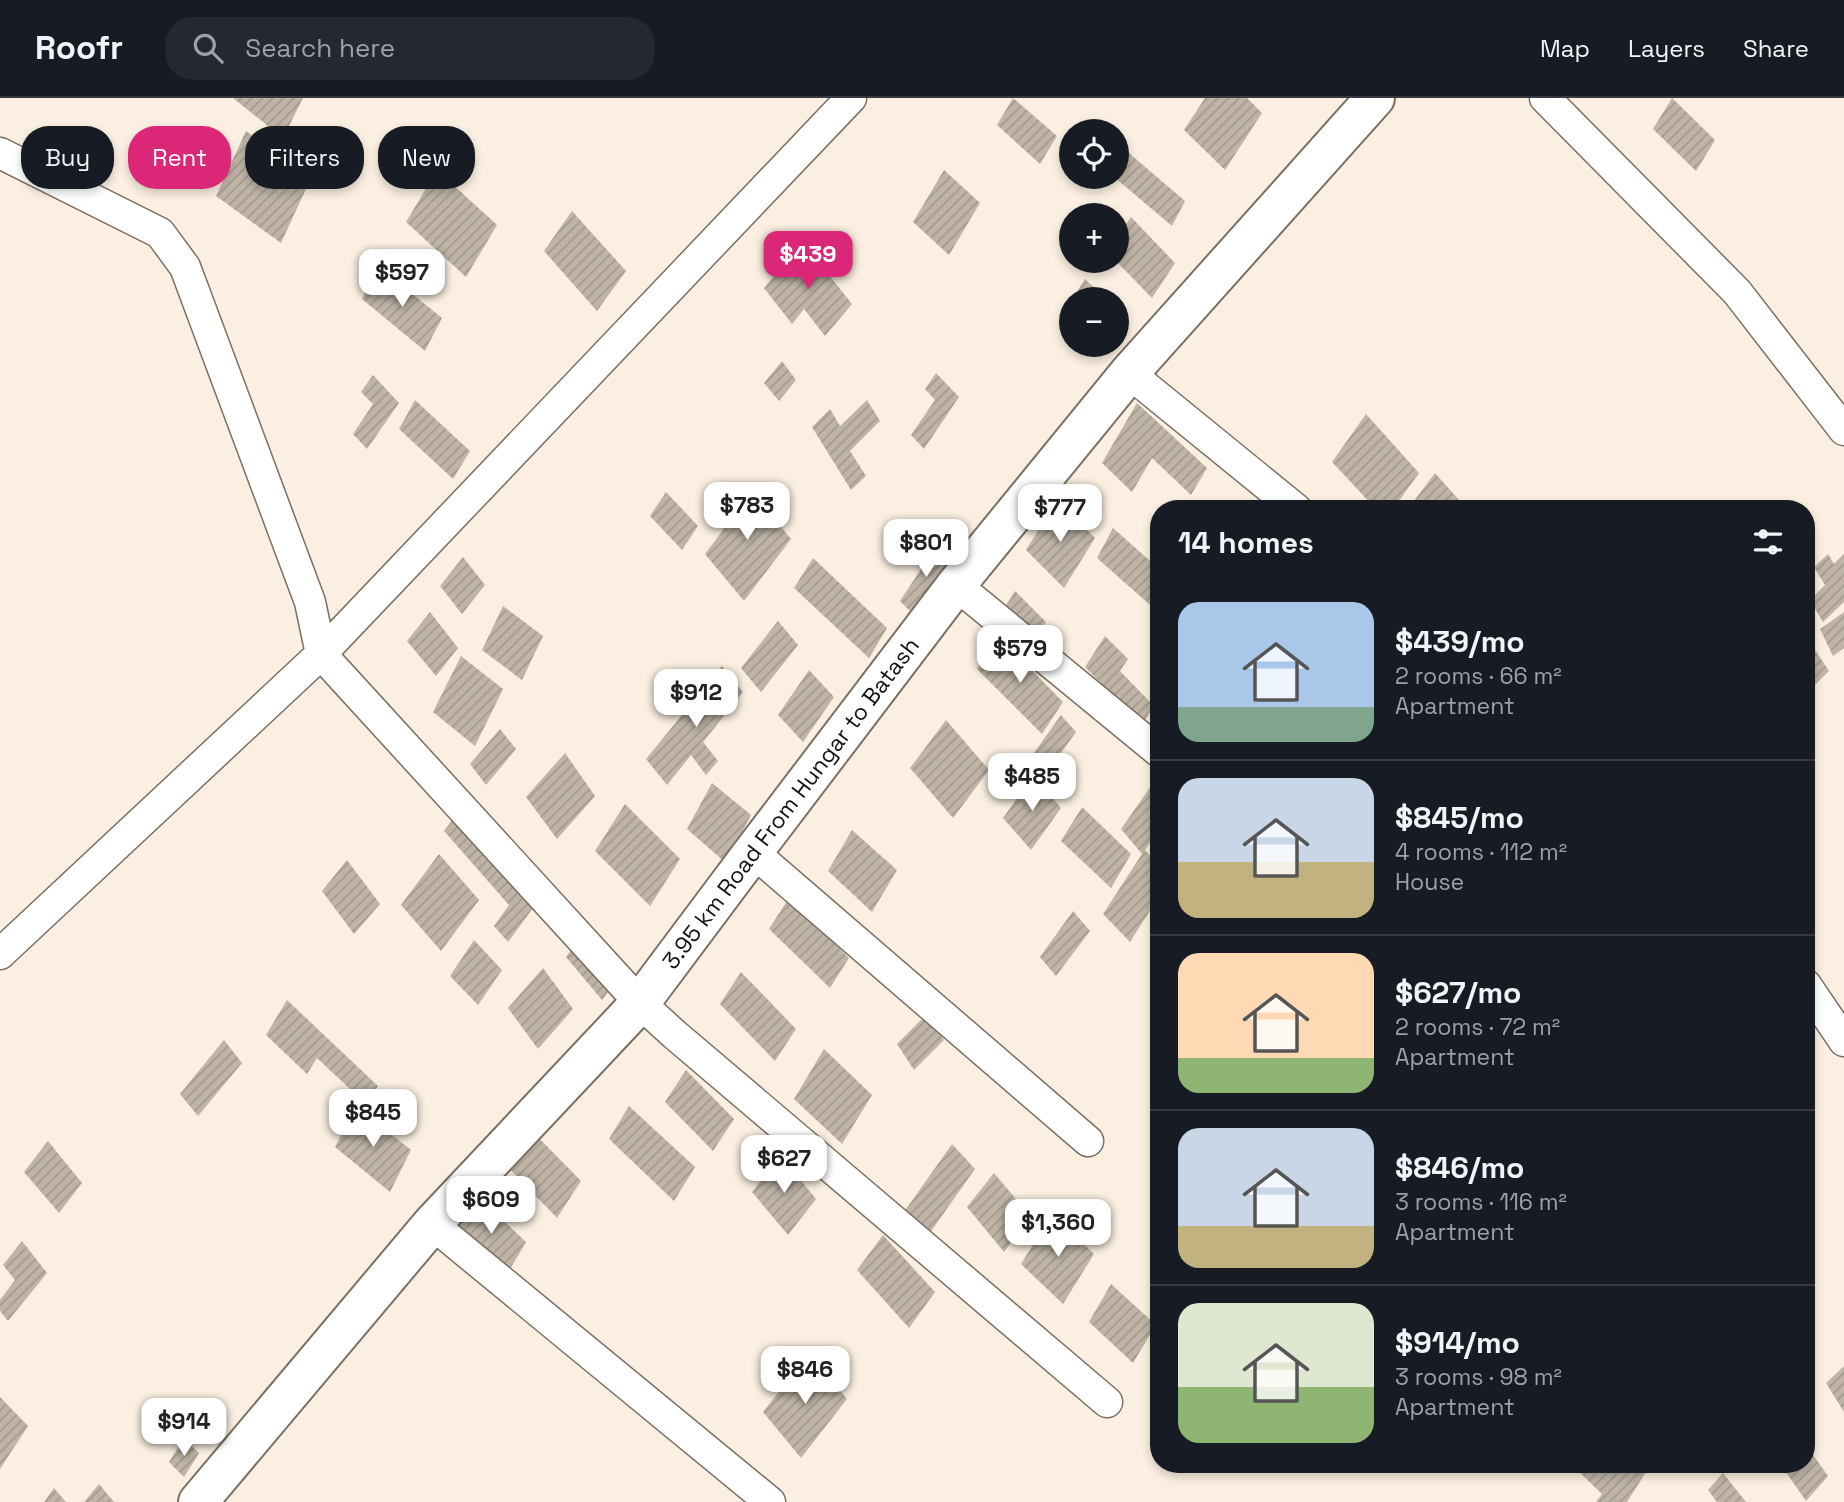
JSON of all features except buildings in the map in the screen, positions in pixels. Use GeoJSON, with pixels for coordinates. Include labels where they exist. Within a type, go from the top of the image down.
{"type":"FeatureCollection","features":[{"type":"Feature","properties":{"kind":"street"},"geometry":{"type":"LineString","coordinates":[[0,954],[321,654],[851,98]]}},
{"type":"Feature","properties":{"kind":"street","name":"3.95 km Road From Hungar to Batash"},"geometry":{"type":"LineString","coordinates":[[198,1502],[432,1224],[640,1003],[956,585],[1129,373],[1375,98]]}},
{"type":"Feature","properties":{"kind":"street"},"geometry":{"type":"LineString","coordinates":[[1545,98],[1737,292],[1844,430]]}},
{"type":"Feature","properties":{"kind":"street"},"geometry":{"type":"LineString","coordinates":[[0,153],[160,233],[185,267],[310,602],[321,654],[640,1003],[1107,1402]]}},
{"type":"Feature","properties":{"kind":"street"},"geometry":{"type":"LineString","coordinates":[[1129,373],[1285,500]]}},
{"type":"Feature","properties":{"kind":"street"},"geometry":{"type":"LineString","coordinates":[[956,585],[1150,744]]}},
{"type":"Feature","properties":{"kind":"street"},"geometry":{"type":"LineString","coordinates":[[753,852],[1088,1141]]}},
{"type":"Feature","properties":{"kind":"street"},"geometry":{"type":"LineString","coordinates":[[1815,998],[1844,1041]]}},
{"type":"Feature","properties":{"kind":"street"},"geometry":{"type":"LineString","coordinates":[[432,1224],[770,1502]]}}]}
